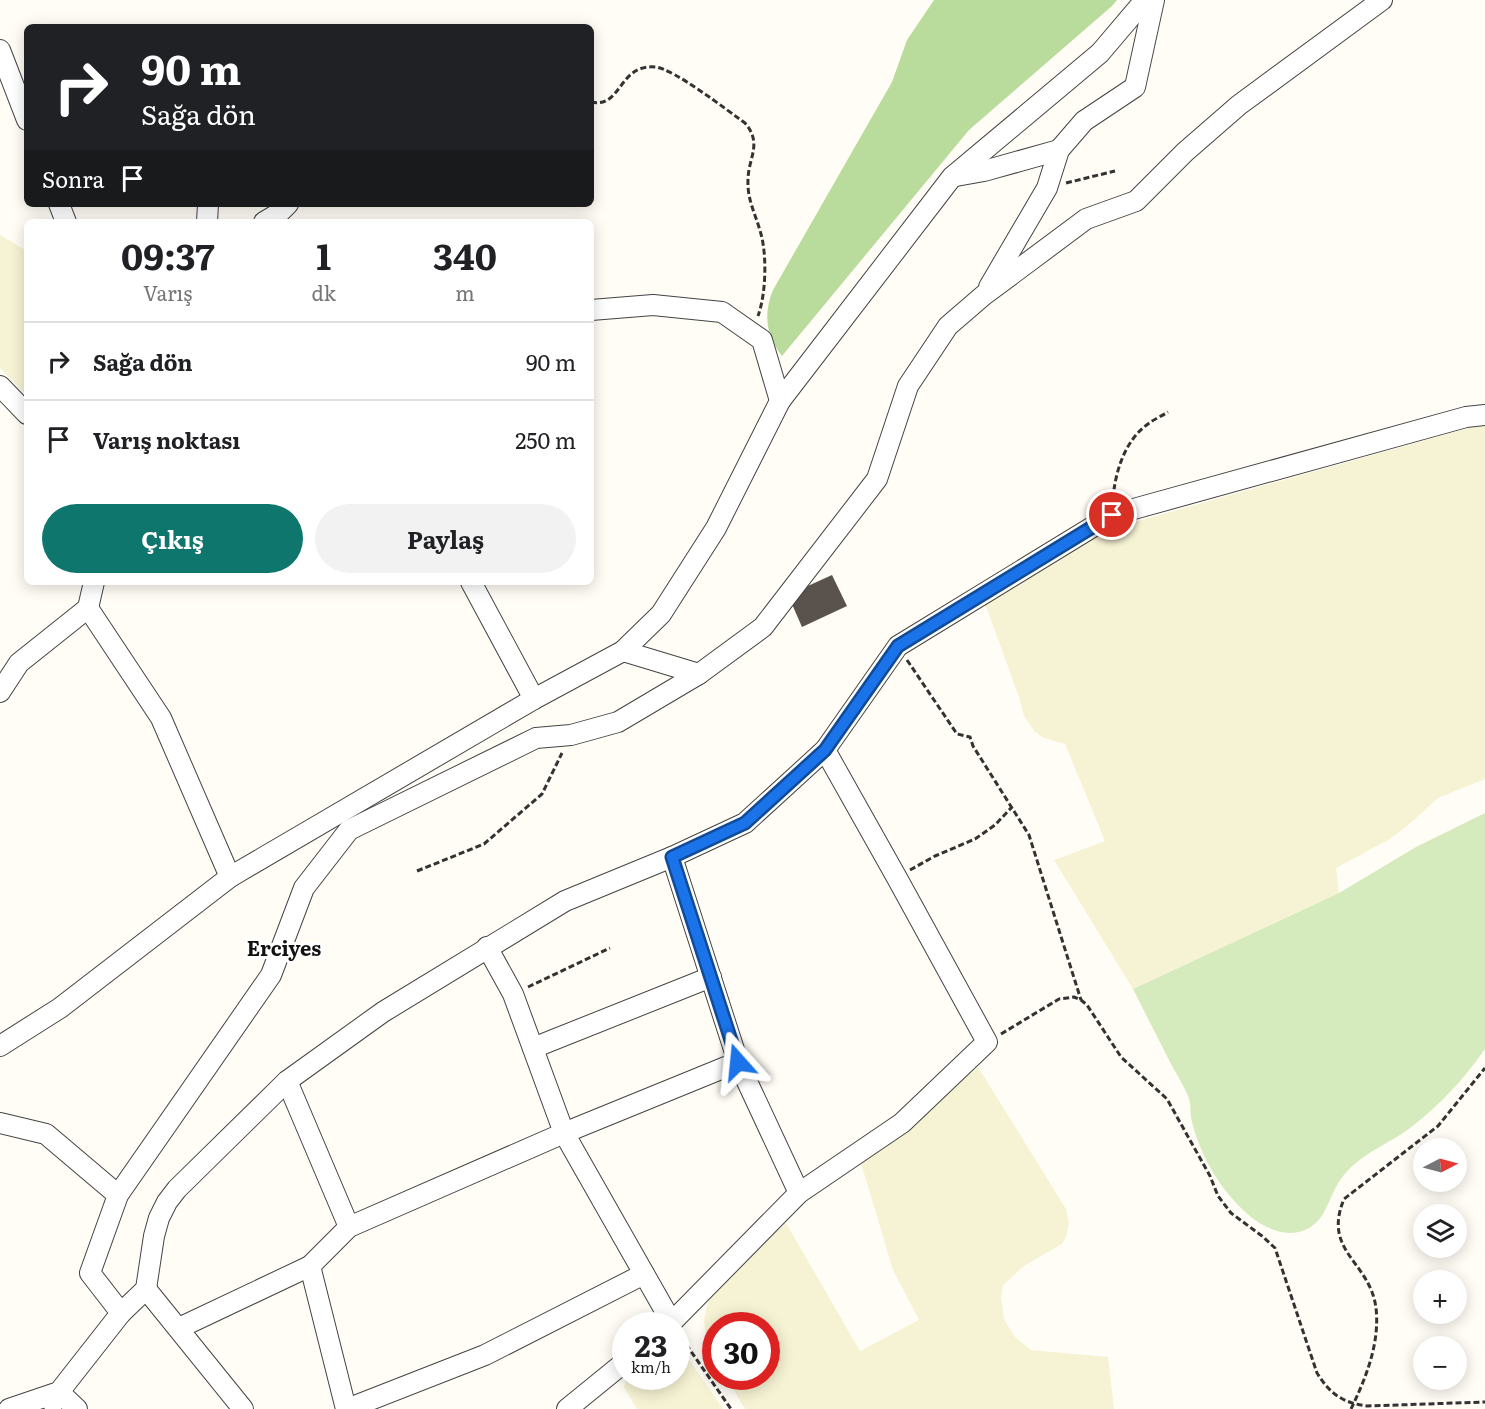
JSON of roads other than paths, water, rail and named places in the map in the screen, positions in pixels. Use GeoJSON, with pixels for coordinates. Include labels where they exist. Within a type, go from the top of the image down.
{"type":"FeatureCollection","features":[{"type":"Feature","properties":{"kind":"street"},"geometry":{"type":"LineString","coordinates":[[0,1046],[60,1008],[230,877],[534,699],[623,651],[661,614],[716,528],[780,401],[952,177],[1100,53],[1145,0]]}},
{"type":"Feature","properties":{"kind":"street"},"geometry":{"type":"LineString","coordinates":[[984,295],[1047,188],[1059,150],[1083,121],[1135,87],[1154,0]]}},
{"type":"Feature","properties":{"kind":"street"},"geometry":{"type":"LineString","coordinates":[[121,1313],[90,1273],[118,1195],[271,975],[304,888],[348,830],[536,738],[571,735],[618,722],[699,674],[763,627],[877,479],[908,386],[948,326],[984,295],[1086,219],[1136,201],[1185,152],[1239,105],[1382,0]]}},
{"type":"Feature","properties":{"kind":"street"},"geometry":{"type":"LineString","coordinates":[[0,50],[24,112]]}},
{"type":"Feature","properties":{"kind":"street"},"geometry":{"type":"LineString","coordinates":[[952,177],[984,171],[1059,150]]}},
{"type":"Feature","properties":{"kind":"street"},"geometry":{"type":"LineString","coordinates":[[269,219],[285,207]]}},
{"type":"Feature","properties":{"kind":"street"},"geometry":{"type":"LineString","coordinates":[[594,310],[653,305],[722,312],[762,340],[780,401]]}},
{"type":"Feature","properties":{"kind":"street"},"geometry":{"type":"LineString","coordinates":[[0,386],[24,411]]}},
{"type":"Feature","properties":{"kind":"street"},"geometry":{"type":"LineString","coordinates":[[54,1401],[121,1313],[146,1289],[154,1236],[167,1202],[177,1189],[287,1081],[383,1012],[565,901],[672,857],[745,823],[825,750],[898,646],[1112,515],[1466,417],[1485,415]]}},
{"type":"Feature","properties":{"kind":"street"},"geometry":{"type":"LineString","coordinates":[[0,692],[19,663],[88,608],[92,585]]}},
{"type":"Feature","properties":{"kind":"street"},"geometry":{"type":"LineString","coordinates":[[473,585],[534,699]]}},
{"type":"Feature","properties":{"kind":"street"},"geometry":{"type":"LineString","coordinates":[[88,608],[161,718],[230,877]]}},
{"type":"Feature","properties":{"kind":"street"},"geometry":{"type":"LineString","coordinates":[[623,651],[699,674]]}},
{"type":"Feature","properties":{"kind":"street"},"geometry":{"type":"LineString","coordinates":[[686,1312],[799,1193],[902,1123],[987,1042],[825,750]]}},
{"type":"Feature","properties":{"kind":"street"},"geometry":{"type":"LineString","coordinates":[[344,810],[348,830]]}},
{"type":"Feature","properties":{"kind":"street"},"geometry":{"type":"LineString","coordinates":[[672,857],[738,1062],[799,1193]]}},
{"type":"Feature","properties":{"kind":"street"},"geometry":{"type":"LineString","coordinates":[[488,947],[513,994],[564,1133],[664,1312]]}},
{"type":"Feature","properties":{"kind":"street"},"geometry":{"type":"LineString","coordinates":[[533,1048],[711,977]]}},
{"type":"Feature","properties":{"kind":"street"},"geometry":{"type":"LineString","coordinates":[[179,1328],[310,1266],[349,1227],[564,1133],[738,1062]]}},
{"type":"Feature","properties":{"kind":"street"},"geometry":{"type":"LineString","coordinates":[[287,1081],[349,1227]]}},
{"type":"Feature","properties":{"kind":"street"},"geometry":{"type":"LineString","coordinates":[[0,1123],[46,1134],[118,1195]]}},
{"type":"Feature","properties":{"kind":"street"},"geometry":{"type":"LineString","coordinates":[[310,1266],[346,1409],[485,1355],[644,1274]]}},
{"type":"Feature","properties":{"kind":"street"},"geometry":{"type":"LineString","coordinates":[[146,1289],[243,1409]]}},
{"type":"Feature","properties":{"kind":"street"},"geometry":{"type":"LineString","coordinates":[[567,1409],[612,1372]]}},
{"type":"Feature","properties":{"kind":"street"},"geometry":{"type":"LineString","coordinates":[[9,1409],[54,1401],[76,1409]]}},
{"type":"Feature","properties":{"kind":"district","name":"Erciyes"},"geometry":{"type":"Point","coordinates":[284,947]}}]}
